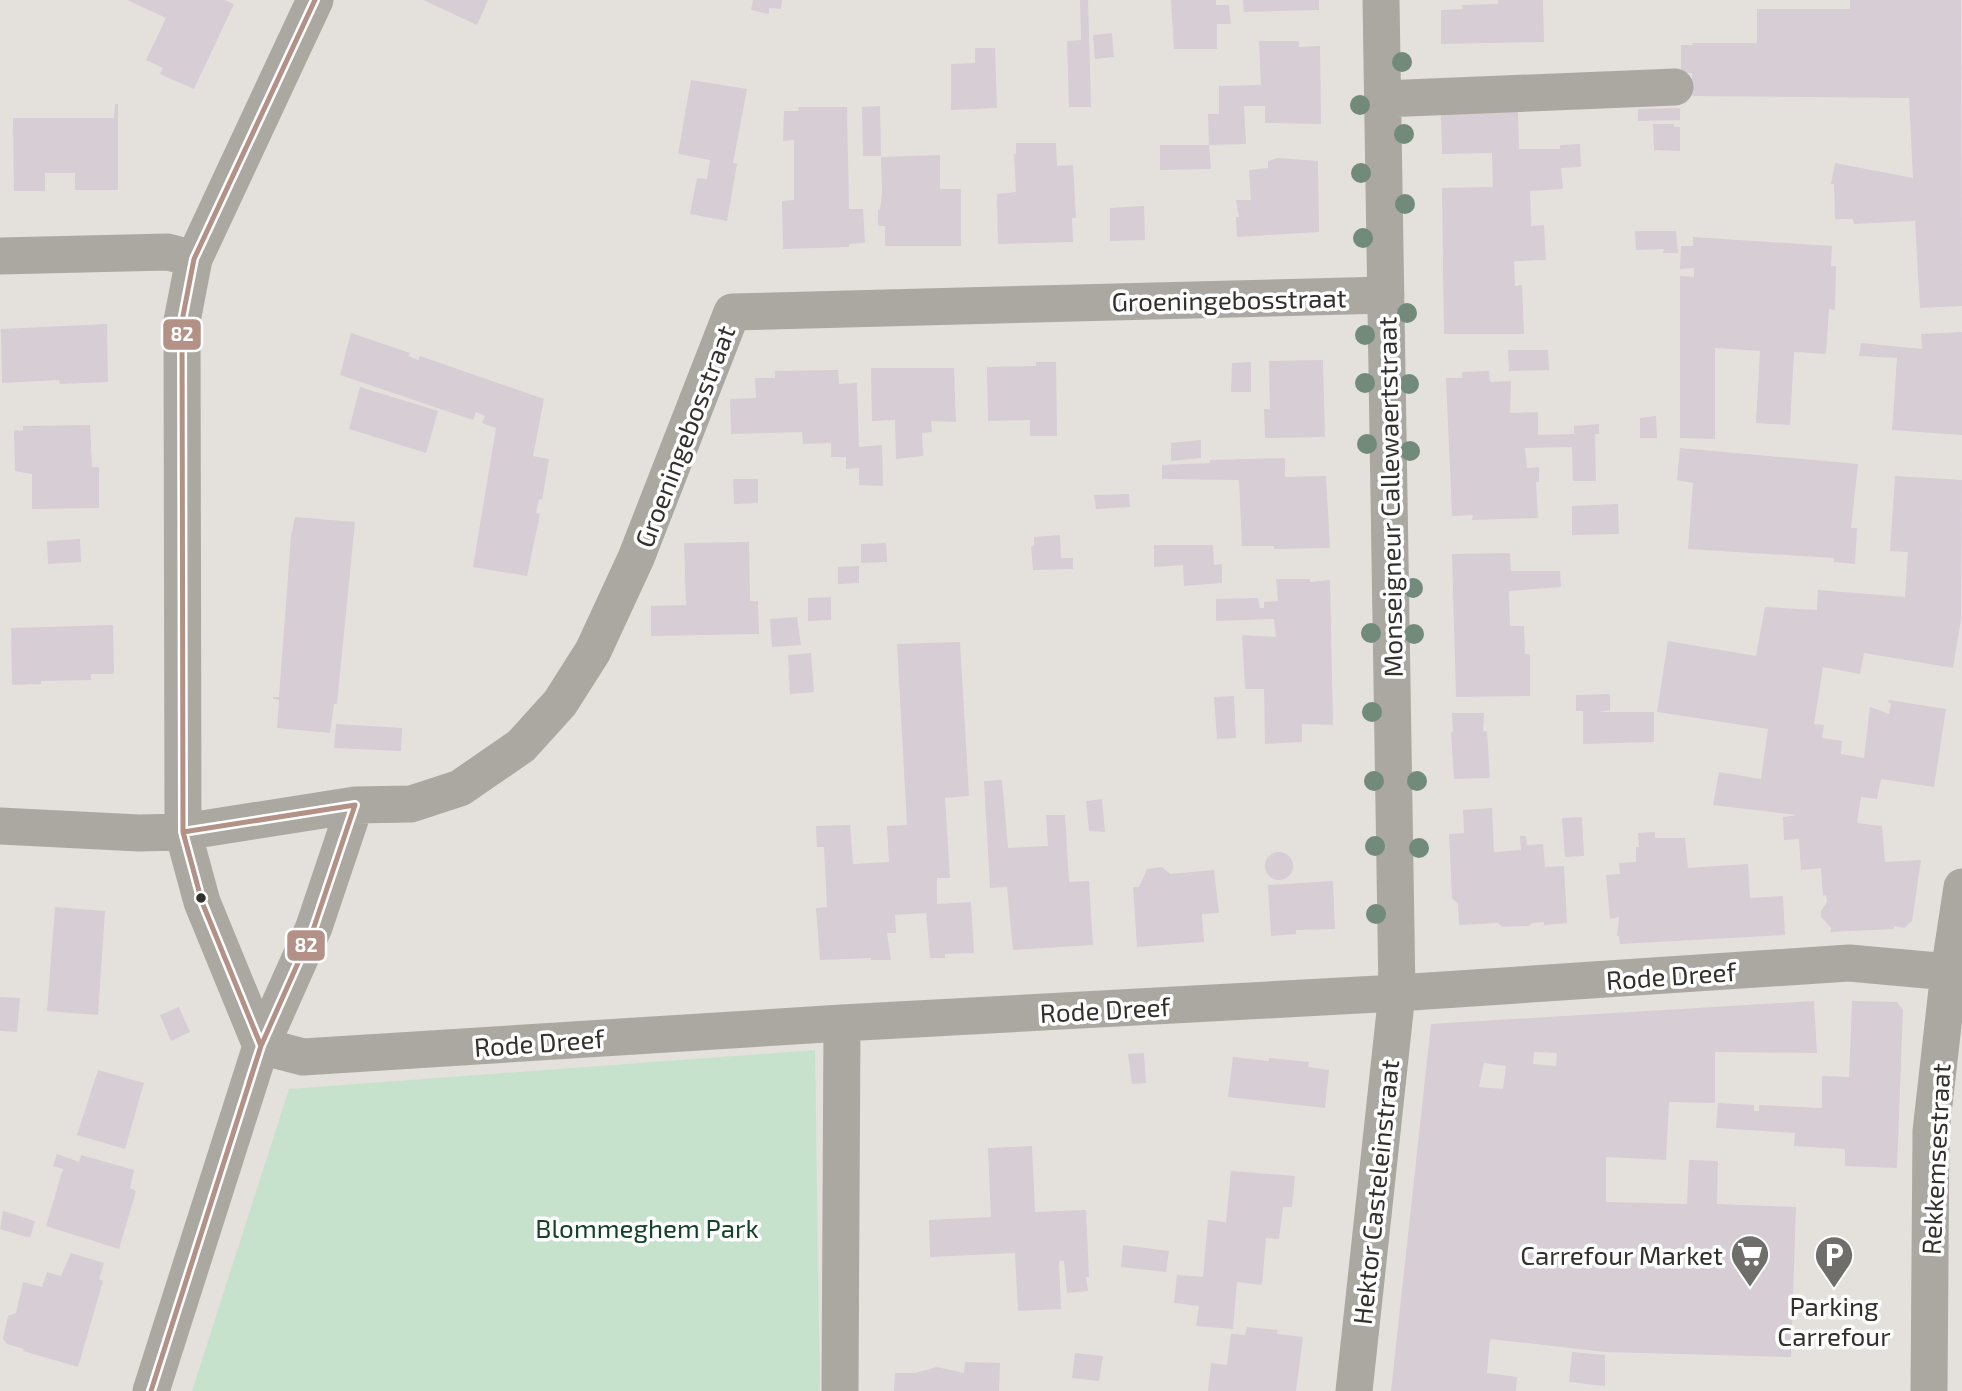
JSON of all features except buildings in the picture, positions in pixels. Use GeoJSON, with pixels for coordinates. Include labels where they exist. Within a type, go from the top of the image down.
{"type":"FeatureCollection","features":[{"type":"Feature","properties":{"kind":"street"},"geometry":{"type":"LineString","coordinates":[[261,1046],[202,902],[183,832],[182,321],[194,259],[315,0]]}},
{"type":"Feature","properties":{"kind":"street","name":"Monseigneur Callewaertstraat"},"geometry":{"type":"LineString","coordinates":[[1381,0],[1397,993]]}},
{"type":"Feature","properties":{"kind":"street"},"geometry":{"type":"LineString","coordinates":[[1383,99],[1675,87]]}},
{"type":"Feature","properties":{"kind":"street"},"geometry":{"type":"LineString","coordinates":[[0,256],[168,252],[194,259]]}},
{"type":"Feature","properties":{"kind":"street","name":"Groeningebosstraat"},"geometry":{"type":"LineString","coordinates":[[0,826],[139,833],[183,832],[355,805],[411,804],[460,788],[521,746],[560,703],[593,651],[636,558],[732,312],[1386,295]]}},
{"type":"Feature","properties":{"kind":"street"},"geometry":{"type":"LineString","coordinates":[[151,1391],[261,1046],[314,927],[355,805]]}},
{"type":"Feature","properties":{"kind":"street","name":"Rekkemsestraat"},"geometry":{"type":"LineString","coordinates":[[1929,1391],[1931,1130],[1962,887]]}},
{"type":"Feature","properties":{"kind":"street","name":"Rode Dreef"},"geometry":{"type":"LineString","coordinates":[[261,1046],[303,1057],[842,1023],[1397,993],[1849,963],[1950,972]]}},
{"type":"Feature","properties":{"kind":"street","name":"Hektor Casteleinstraat"},"geometry":{"type":"LineString","coordinates":[[1354,1391],[1397,993]]}},
{"type":"Feature","properties":{"kind":"street"},"geometry":{"type":"LineString","coordinates":[[840,1391],[842,1023]]}},
{"type":"Feature","properties":{"kind":"green space","name":"Blommeghem Park"},"geometry":{"type":"Polygon","coordinates":[[[815,1050],[820,1391],[192,1391],[289,1089],[815,1050]]]}},
{"type":"Feature","properties":{"kind":"transit line","name":"82"},"geometry":{"type":"LineString","coordinates":[[151,1391],[261,1046],[202,902],[183,832],[182,321],[194,259],[315,0]]}},
{"type":"Feature","properties":{"kind":"transit line","name":"82"},"geometry":{"type":"LineString","coordinates":[[183,832],[355,805]]}},
{"type":"Feature","properties":{"kind":"transit line","name":"82"},"geometry":{"type":"LineString","coordinates":[[249,1083],[261,1046],[314,927],[355,805]]}},
{"type":"Feature","properties":{"kind":"place","name":"Carrefour Market"},"geometry":{"type":"Point","coordinates":[1750,1288]}},
{"type":"Feature","properties":{"kind":"place","name":"Parking Carrefour"},"geometry":{"type":"Point","coordinates":[1834,1289]}}]}
